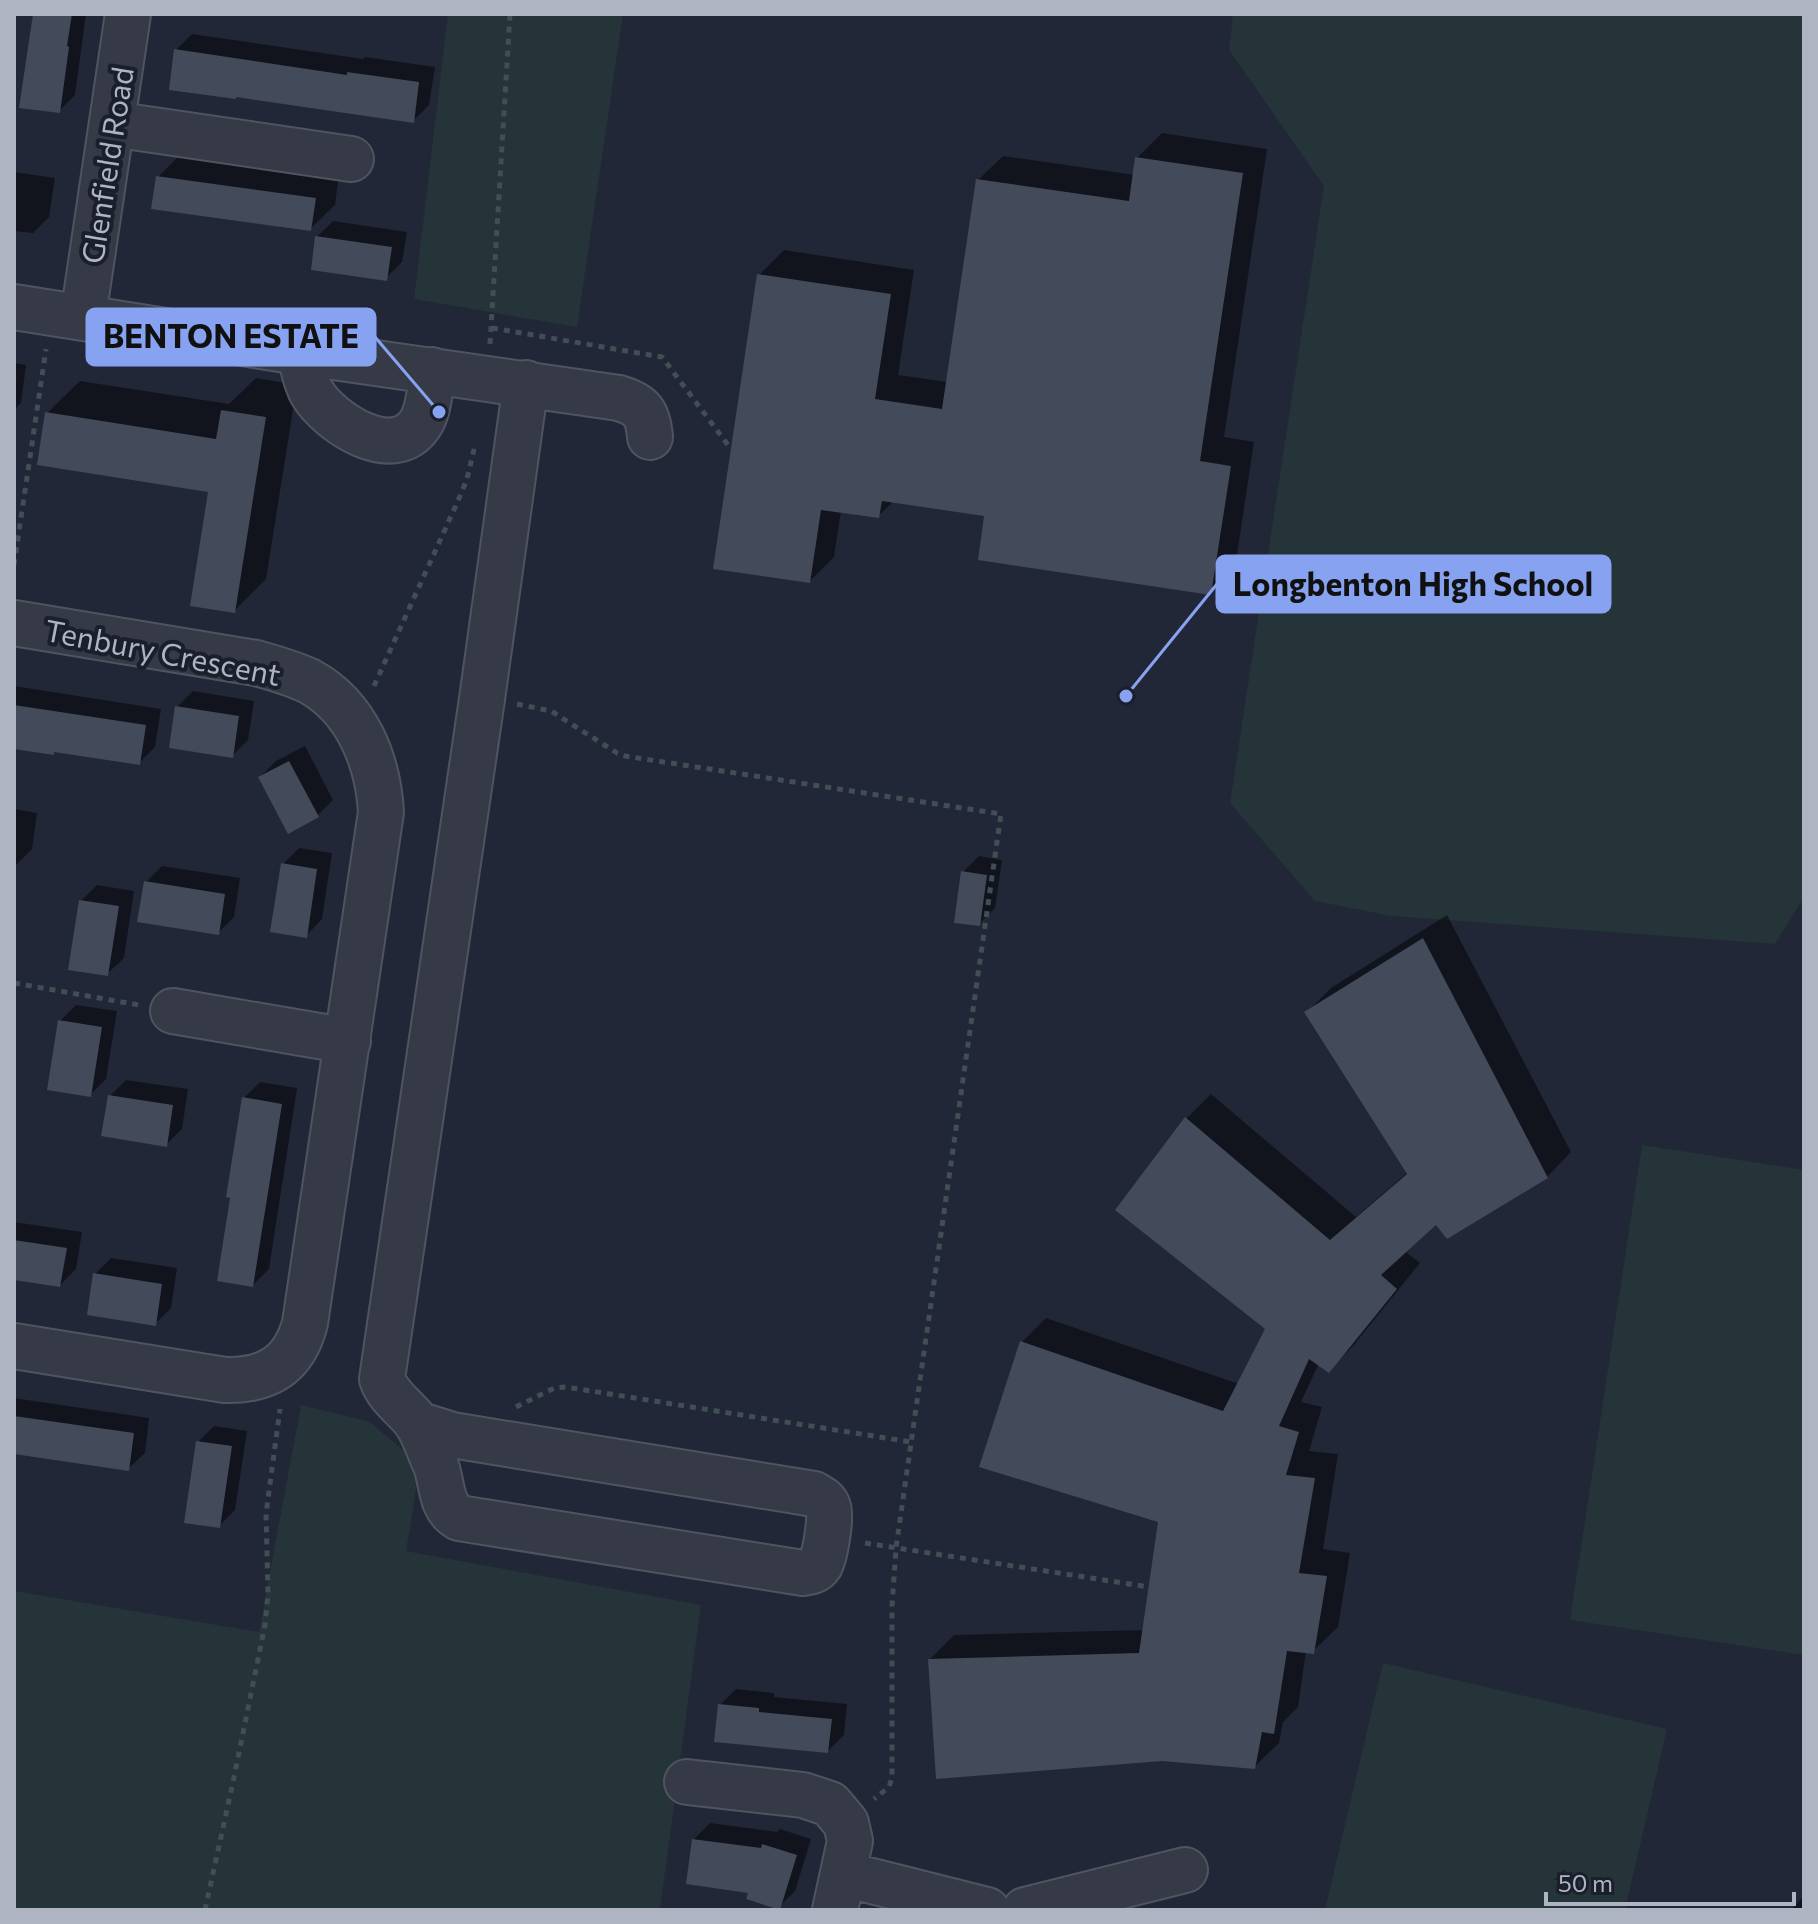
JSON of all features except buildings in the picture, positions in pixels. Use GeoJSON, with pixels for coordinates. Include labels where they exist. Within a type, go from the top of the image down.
{"type":"FeatureCollection","features":[{"type":"Feature","properties":{"kind":"street","name":"Glenfield Road"},"geometry":{"type":"LineString","coordinates":[[49,312],[112,124],[128,14]]}},
{"type":"Feature","properties":{"kind":"street"},"geometry":{"type":"LineString","coordinates":[[112,124],[351,159]]}},
{"type":"Feature","properties":{"kind":"street"},"geometry":{"type":"LineString","coordinates":[[49,312],[619,398],[639,406],[645,413],[650,437]]}},
{"type":"Feature","properties":{"kind":"street"},"geometry":{"type":"LineString","coordinates":[[299,352],[306,379],[323,408],[354,430],[379,440],[405,438],[421,423],[426,411],[432,370]]}},
{"type":"Feature","properties":{"kind":"street"},"geometry":{"type":"LineString","coordinates":[[417,1424],[452,1435],[814,1494],[828,1506],[823,1558],[813,1571],[803,1573],[459,1518],[446,1507],[437,1468],[417,1424],[383,1384],[382,1372],[482,699],[506,381]]}},
{"type":"Feature","properties":{"kind":"street","name":"Tenbury Crescent"},"geometry":{"type":"LineString","coordinates":[[14,623],[256,663],[281,670],[309,681],[326,693],[342,708],[365,742],[379,787],[381,812],[305,1323],[298,1344],[286,1360]]}},
{"type":"Feature","properties":{"kind":"street"},"geometry":{"type":"LineString","coordinates":[[173,1011],[348,1041]]}},
{"type":"Feature","properties":{"kind":"street"},"geometry":{"type":"LineString","coordinates":[[14,1346],[225,1380],[262,1376],[286,1360]]}},
{"type":"Feature","properties":{"kind":"street"},"geometry":{"type":"LineString","coordinates":[[687,1782],[803,1795],[830,1804],[846,1823],[850,1841],[840,1892],[987,1910]]}},
{"type":"Feature","properties":{"kind":"street"},"geometry":{"type":"LineString","coordinates":[[1025,1910],[1185,1870]]}},
{"type":"Feature","properties":{"kind":"path"},"geometry":{"type":"LineString","coordinates":[[14,565],[49,312]]}},
{"type":"Feature","properties":{"kind":"path"},"geometry":{"type":"LineString","coordinates":[[492,328],[575,341]]}},
{"type":"Feature","properties":{"kind":"path"},"geometry":{"type":"LineString","coordinates":[[482,699],[544,708],[625,756],[1001,814],[896,1548],[892,1606],[892,1778],[889,1787],[846,1823]]}},
{"type":"Feature","properties":{"kind":"path"},"geometry":{"type":"LineString","coordinates":[[14,983],[173,1011]]}},
{"type":"Feature","properties":{"kind":"path"},"geometry":{"type":"LineString","coordinates":[[205,1910],[265,1625],[268,1594],[266,1514],[286,1360]]}},
{"type":"Feature","properties":{"kind":"path"},"geometry":{"type":"LineString","coordinates":[[513,1408],[554,1388],[566,1387],[911,1442]]}},
{"type":"Feature","properties":{"kind":"path"},"geometry":{"type":"LineString","coordinates":[[826,1538],[1149,1587]]}},
{"type":"Feature","properties":{"kind":"shaded area"},"geometry":{"type":"Polygon","coordinates":[[[448,14],[623,14],[577,327],[414,299],[448,14]]]}},
{"type":"Feature","properties":{"kind":"shaded area"},"geometry":{"type":"Polygon","coordinates":[[[1233,14],[1804,14],[1804,897],[1775,944],[1392,916],[1315,901],[1230,803],[1324,186],[1229,50],[1233,14]]]}},
{"type":"Feature","properties":{"kind":"shaded area"},"geometry":{"type":"Polygon","coordinates":[[[1642,1145],[1804,1170],[1804,1655],[1570,1620],[1642,1145]]]}},
{"type":"Feature","properties":{"kind":"shaded area"},"geometry":{"type":"Polygon","coordinates":[[[301,1405],[370,1422],[420,1465],[406,1551],[701,1605],[660,1910],[14,1910],[14,1591],[259,1632],[301,1405]]]}},
{"type":"Feature","properties":{"kind":"shaded area"},"geometry":{"type":"Polygon","coordinates":[[[1383,1663],[1667,1729],[1625,1910],[1325,1910],[1383,1663]]]}},
{"type":"Feature","properties":{"kind":"place","name":"BENTON ESTATE"},"geometry":{"type":"Point","coordinates":[439,412]}},
{"type":"Feature","properties":{"kind":"place","name":"Longbenton High School"},"geometry":{"type":"Point","coordinates":[1126,696]}}]}
